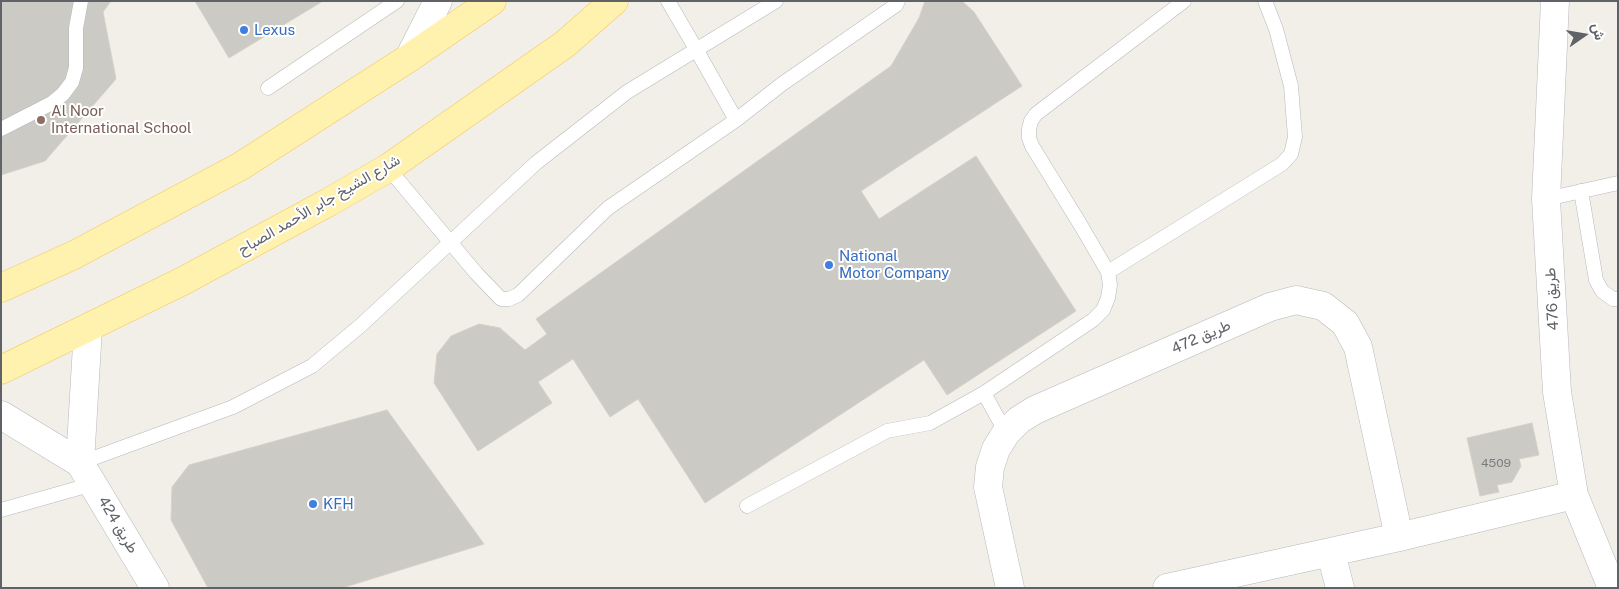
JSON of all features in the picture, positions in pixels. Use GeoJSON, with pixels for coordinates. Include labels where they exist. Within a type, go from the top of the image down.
{"type":"FeatureCollection","features":[{"type":"Feature","properties":{"kind":"main road"},"geometry":{"type":"LineString","coordinates":[[1,288],[74,255],[241,166],[409,58],[492,1]]}},
{"type":"Feature","properties":{"kind":"main road","name":"شارع الشيخ جابر الأحمد الصباح"},"geometry":{"type":"LineString","coordinates":[[1,370],[184,281],[388,168],[565,44],[616,2]]}},
{"type":"Feature","properties":{"kind":"street"},"geometry":{"type":"LineString","coordinates":[[409,58],[438,1]]}},
{"type":"Feature","properties":{"kind":"street","name":"طريق 476"},"geometry":{"type":"LineString","coordinates":[[1555,1],[1546,199],[1557,392],[1574,495],[1612,588]]}},
{"type":"Feature","properties":{"kind":"street","name":"طريق 472"},"geometry":{"type":"LineString","coordinates":[[1010,588],[988,487],[990,467],[996,449],[1006,432],[1019,420],[1035,410],[1270,308],[1296,300],[1323,306],[1345,322],[1358,347],[1399,537]]}},
{"type":"Feature","properties":{"kind":"street"},"geometry":{"type":"LineString","coordinates":[[87,473],[88,328]]}},
{"type":"Feature","properties":{"kind":"street","name":"طريق 424"},"geometry":{"type":"LineString","coordinates":[[1,415],[87,473],[155,588]]}},
{"type":"Feature","properties":{"kind":"street"},"geometry":{"type":"LineString","coordinates":[[1168,588],[1331,553],[1574,495]]}},
{"type":"Feature","properties":{"kind":"street"},"geometry":{"type":"LineString","coordinates":[[1331,553],[1340,588]]}},
{"type":"Feature","properties":{"kind":"lane"},"geometry":{"type":"LineString","coordinates":[[1,129],[52,103],[63,94],[72,82],[76,68],[76,28],[82,1]]}},
{"type":"Feature","properties":{"kind":"lane"},"geometry":{"type":"LineString","coordinates":[[268,88],[397,1]]}},
{"type":"Feature","properties":{"kind":"lane"},"geometry":{"type":"LineString","coordinates":[[668,1],[736,120]]}},
{"type":"Feature","properties":{"kind":"lane"},"geometry":{"type":"LineString","coordinates":[[1,510],[233,407],[312,366],[360,326],[536,163],[627,92],[776,1]]}},
{"type":"Feature","properties":{"kind":"lane"},"geometry":{"type":"LineString","coordinates":[[388,168],[501,299],[509,299],[518,295],[608,208],[736,120],[782,84],[896,5],[898,1]]}},
{"type":"Feature","properties":{"kind":"lane"},"geometry":{"type":"LineString","coordinates":[[747,506],[886,431],[930,423],[984,393],[1093,320],[1103,310],[1108,298],[1110,285],[1108,272],[1032,146],[1029,138],[1031,121],[1042,108],[1184,1]]}},
{"type":"Feature","properties":{"kind":"lane"},"geometry":{"type":"LineString","coordinates":[[1108,272],[1282,164],[1291,154],[1295,137],[1291,86],[1276,29],[1265,1]]}},
{"type":"Feature","properties":{"kind":"lane"},"geometry":{"type":"LineString","coordinates":[[1546,199],[1618,183]]}},
{"type":"Feature","properties":{"kind":"lane"},"geometry":{"type":"LineString","coordinates":[[1580,191],[1596,280],[1602,291],[1613,299],[1618,299]]}},
{"type":"Feature","properties":{"kind":"lane"},"geometry":{"type":"LineString","coordinates":[[984,393],[1006,432]]}},
{"type":"Feature","properties":{"kind":"building","name":"Al Noor International School"},"geometry":{"type":"Polygon","coordinates":[[[1,1],[111,1],[103,12],[116,79],[45,161],[1,175],[1,1]]]}},
{"type":"Feature","properties":{"kind":"building","name":"Lexus"},"geometry":{"type":"Polygon","coordinates":[[[195,1],[323,1],[229,58],[195,1]]]}},
{"type":"Feature","properties":{"kind":"building","name":"National Motor Company"},"geometry":{"type":"Polygon","coordinates":[[[925,1],[962,1],[974,12],[1022,86],[861,191],[879,219],[976,156],[1076,311],[947,395],[924,360],[705,503],[638,399],[610,417],[573,359],[538,382],[552,403],[478,451],[434,383],[437,354],[451,336],[479,324],[500,328],[525,350],[547,334],[536,319],[891,66],[919,18],[925,1]]]}},
{"type":"Feature","properties":{"kind":"building","name":"KFH"},"geometry":{"type":"Polygon","coordinates":[[[387,410],[484,544],[342,588],[208,588],[171,520],[172,487],[189,465],[387,410]]]}},
{"type":"Feature","properties":{"kind":"building"},"geometry":{"type":"Polygon","coordinates":[[[1532,423],[1539,455],[1519,459],[1521,466],[1512,482],[1497,485],[1499,492],[1480,496],[1467,438],[1532,423]]]}},
{"type":"Feature","properties":{"kind":"place","name":"Lexus"},"geometry":{"type":"Point","coordinates":[244,30]}},
{"type":"Feature","properties":{"kind":"place","name":"Al Noor International School"},"geometry":{"type":"Point","coordinates":[41,120]}},
{"type":"Feature","properties":{"kind":"place","name":"National Motor Company"},"geometry":{"type":"Point","coordinates":[829,265]}},
{"type":"Feature","properties":{"kind":"place","name":"KFH"},"geometry":{"type":"Point","coordinates":[313,504]}}]}
